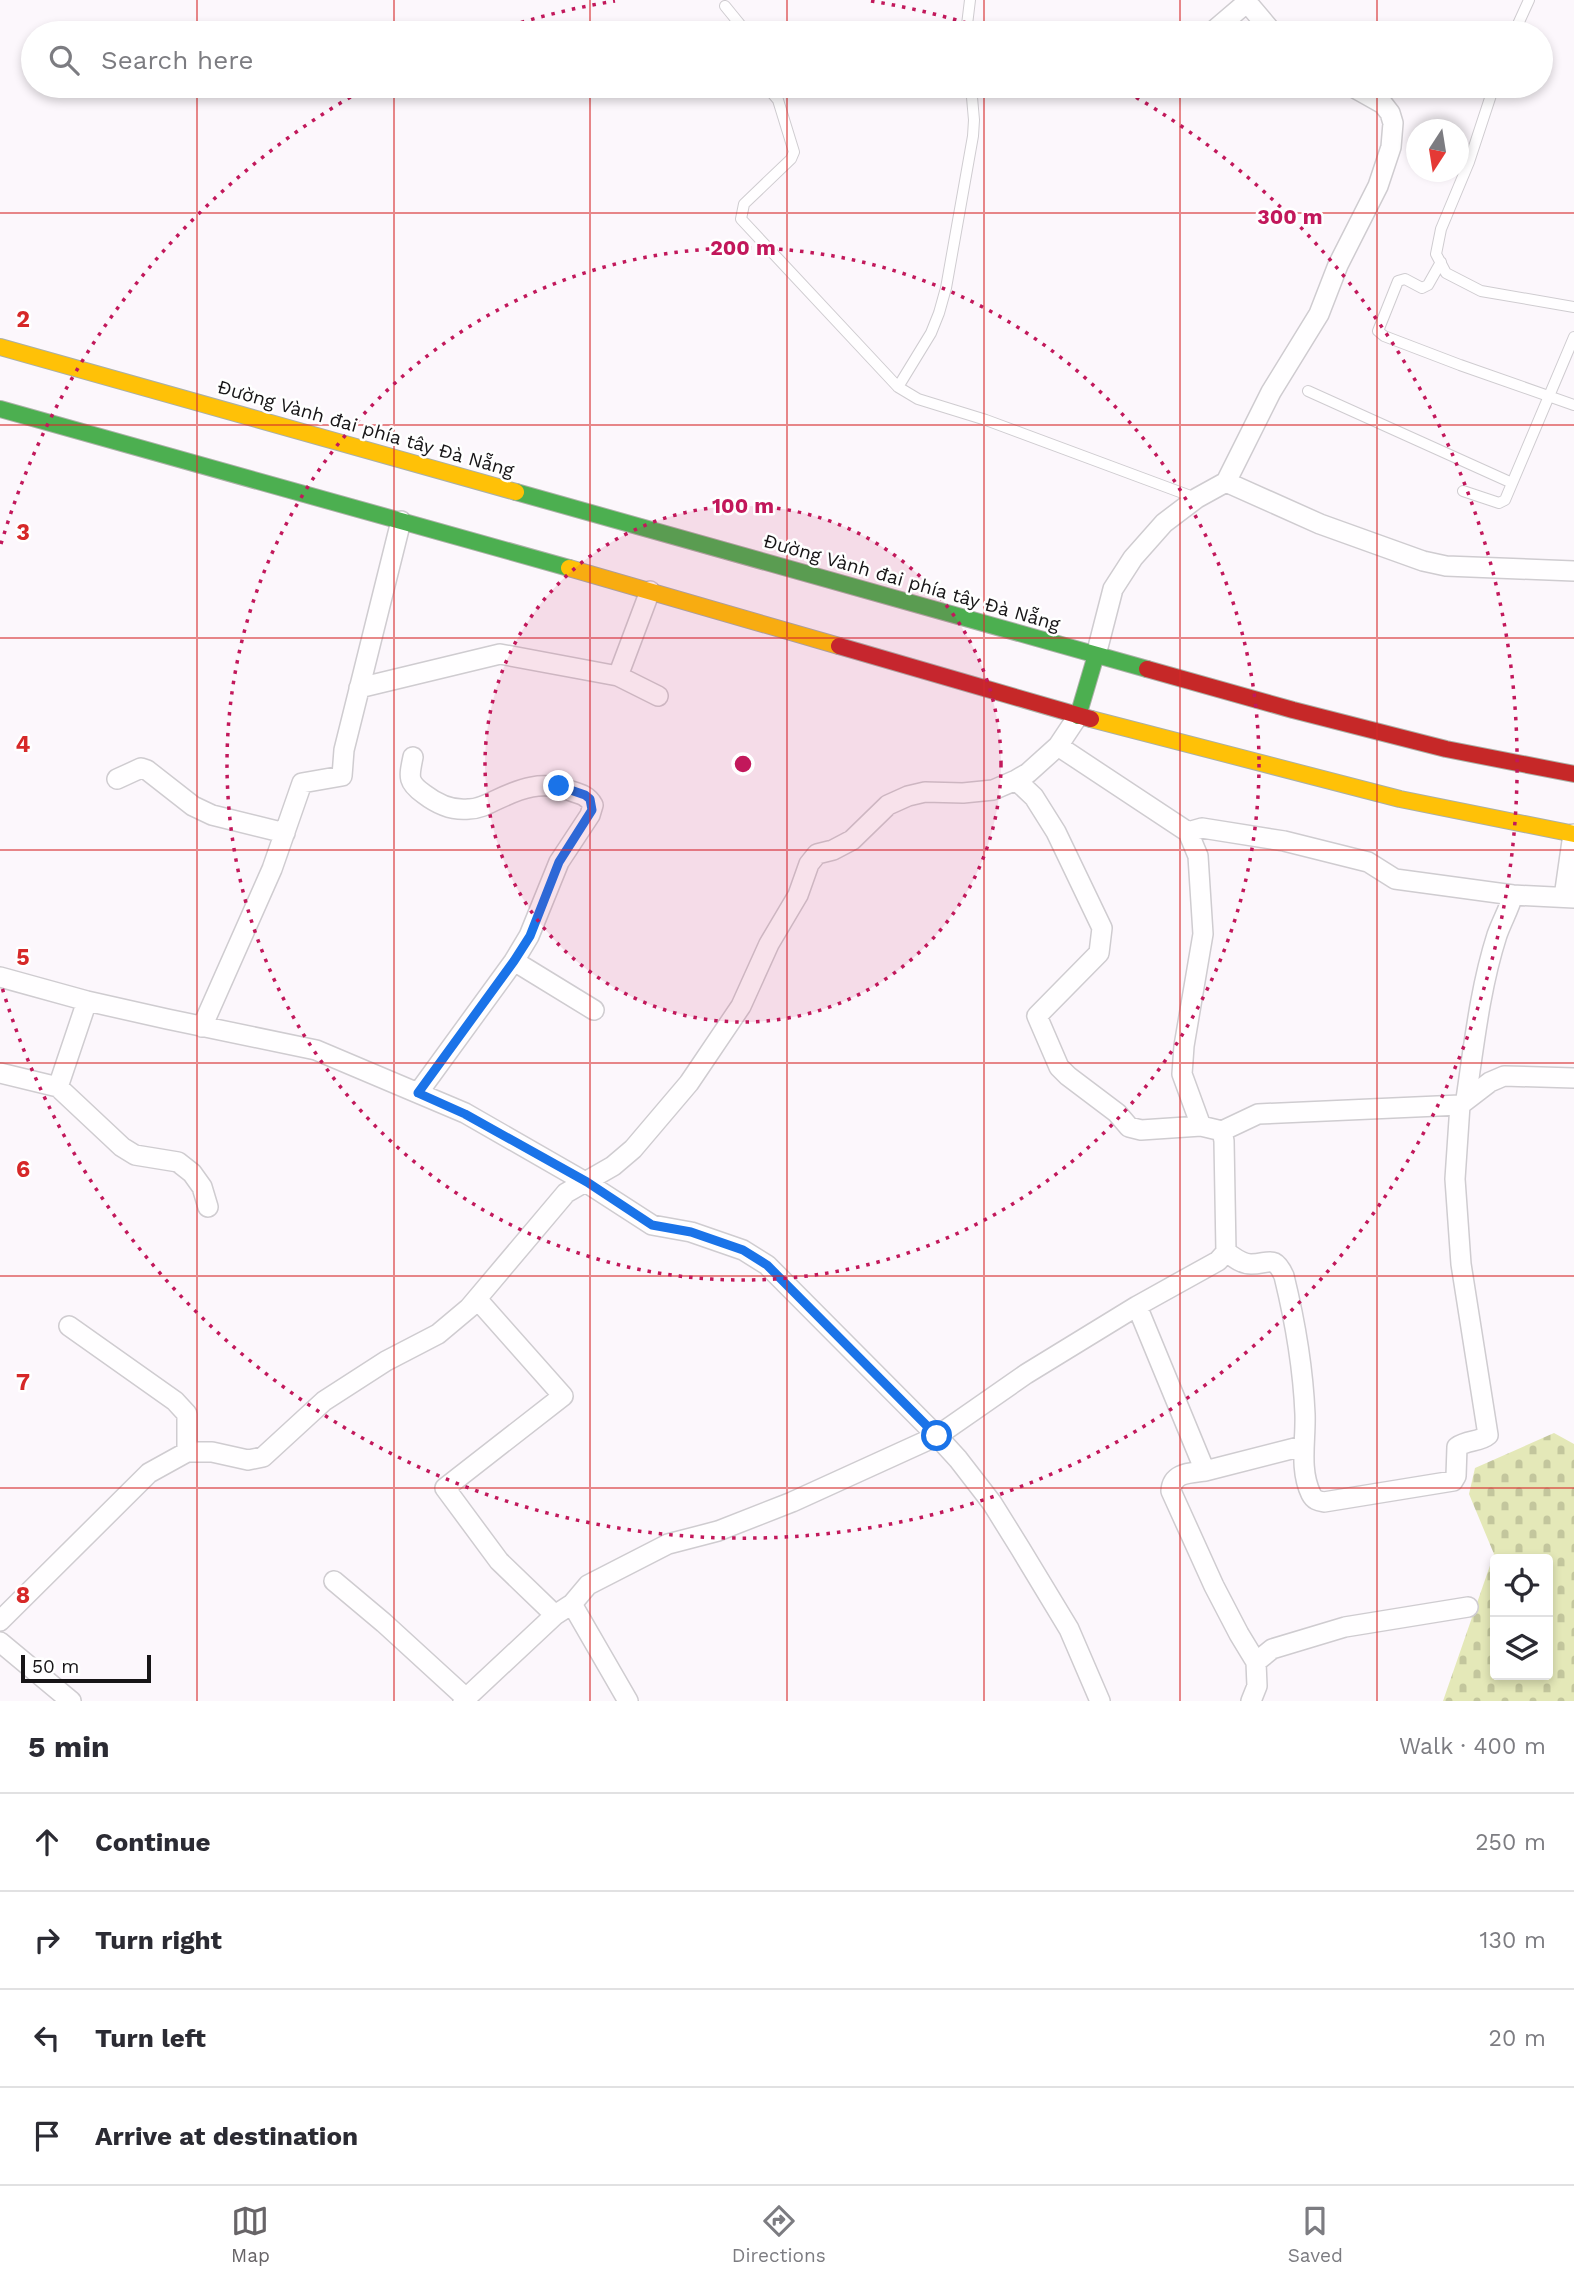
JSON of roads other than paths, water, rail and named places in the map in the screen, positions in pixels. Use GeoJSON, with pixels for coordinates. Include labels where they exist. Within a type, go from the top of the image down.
{"type":"FeatureCollection","features":[{"type":"Feature","properties":{"kind":"main road","name":"Đường Vành đai phía tây Đà Nẵng"},"geometry":{"type":"LineString","coordinates":[[0,346],[1096,655],[1446,749],[1574,774]]}},
{"type":"Feature","properties":{"kind":"main road"},"geometry":{"type":"LineString","coordinates":[[0,409],[650,591],[1078,716],[1400,799],[1574,834]]}},
{"type":"Feature","properties":{"kind":"main road"},"geometry":{"type":"LineString","coordinates":[[1078,716],[1096,655]]}},
{"type":"Feature","properties":{"kind":"street"},"geometry":{"type":"LineString","coordinates":[[1225,21],[1245,4],[1262,21]]}},
{"type":"Feature","properties":{"kind":"street"},"geometry":{"type":"LineString","coordinates":[[1096,655],[1113,589],[1150,536],[1197,498],[1226,482],[1271,392],[1319,314],[1338,265],[1378,186],[1391,147],[1393,123],[1390,113],[1383,104],[1372,98]]}},
{"type":"Feature","properties":{"kind":"street"},"geometry":{"type":"LineString","coordinates":[[1226,482],[1320,524],[1423,561],[1446,566],[1574,571]]}},
{"type":"Feature","properties":{"kind":"street"},"geometry":{"type":"LineString","coordinates":[[202,1027],[272,869],[302,783],[342,776],[344,750],[401,521]]}},
{"type":"Feature","properties":{"kind":"street"},"geometry":{"type":"LineString","coordinates":[[618,676],[650,591]]}},
{"type":"Feature","properties":{"kind":"street"},"geometry":{"type":"LineString","coordinates":[[359,688],[500,654],[618,676],[658,696]]}},
{"type":"Feature","properties":{"kind":"street"},"geometry":{"type":"LineString","coordinates":[[0,1621],[149,1473],[187,1452],[212,1452],[248,1461],[263,1457],[324,1401],[386,1361],[438,1334],[469,1308],[566,1193],[613,1166],[633,1149],[689,1083],[741,1006],[769,944],[798,895],[809,864],[817,854],[833,850],[852,840],[888,805],[908,796],[925,792],[963,793],[993,790],[1028,774],[1058,746],[1078,716]]}},
{"type":"Feature","properties":{"kind":"street"},"geometry":{"type":"LineString","coordinates":[[1058,746],[1188,832],[1198,856],[1203,934],[1184,1046],[1182,1074],[1201,1126]]}},
{"type":"Feature","properties":{"kind":"street"},"geometry":{"type":"LineString","coordinates":[[412,757],[409,777],[414,787],[445,807],[468,810],[482,807],[519,789],[531,785],[545,785],[559,786],[585,795],[590,799],[592,810],[559,862],[530,936],[418,1093]]}},
{"type":"Feature","properties":{"kind":"street"},"geometry":{"type":"LineString","coordinates":[[117,779],[141,768],[193,806],[212,815],[285,833]]}},
{"type":"Feature","properties":{"kind":"street"},"geometry":{"type":"LineString","coordinates":[[1016,780],[1034,797],[1056,832],[1102,928],[1100,953],[1037,1016],[1059,1067],[1117,1113],[1129,1127],[1142,1130],[1201,1126],[1222,1131],[1258,1114],[1463,1102],[1504,1076],[1574,1078]]}},
{"type":"Feature","properties":{"kind":"street"},"geometry":{"type":"LineString","coordinates":[[1188,832],[1202,828],[1263,836],[1368,862],[1395,879],[1513,895],[1569,897],[1574,834]]}},
{"type":"Feature","properties":{"kind":"street"},"geometry":{"type":"LineString","coordinates":[[1226,1252],[1241,1262],[1274,1262],[1284,1276],[1298,1335],[1305,1415],[1304,1470],[1314,1499],[1324,1502],[1453,1481],[1456,1476],[1457,1447],[1468,1441],[1484,1439],[1488,1435],[1461,1264],[1455,1179],[1463,1102],[1486,978],[1498,933],[1513,895]]}},
{"type":"Feature","properties":{"kind":"street"},"geometry":{"type":"LineString","coordinates":[[514,961],[594,1010]]}},
{"type":"Feature","properties":{"kind":"street"},"geometry":{"type":"LineString","coordinates":[[0,977],[86,1001],[316,1050],[465,1114],[587,1182],[652,1225],[691,1232],[743,1250],[767,1265],[937,1436],[992,1503],[1069,1629],[1100,1701]]}},
{"type":"Feature","properties":{"kind":"street"},"geometry":{"type":"LineString","coordinates":[[58,1087],[86,1001]]}},
{"type":"Feature","properties":{"kind":"street"},"geometry":{"type":"LineString","coordinates":[[0,1073],[58,1087],[122,1147],[135,1155],[178,1162],[192,1173],[202,1187],[208,1207]]}},
{"type":"Feature","properties":{"kind":"street"},"geometry":{"type":"LineString","coordinates":[[334,1581],[384,1623],[465,1699],[555,1615],[572,1604],[589,1585],[668,1544],[718,1531],[792,1502],[937,1436],[1026,1374],[1137,1306],[1218,1261],[1226,1252],[1222,1131]]}},
{"type":"Feature","properties":{"kind":"street"},"geometry":{"type":"LineString","coordinates":[[477,1299],[563,1396],[445,1488],[499,1561],[555,1615]]}},
{"type":"Feature","properties":{"kind":"street"},"geometry":{"type":"LineString","coordinates":[[1137,1306],[1205,1471]]}},
{"type":"Feature","properties":{"kind":"street"},"geometry":{"type":"LineString","coordinates":[[69,1326],[175,1401],[187,1414],[187,1452]]}},
{"type":"Feature","properties":{"kind":"street"},"geometry":{"type":"LineString","coordinates":[[1251,1701],[1257,1686],[1256,1662],[1220,1598],[1171,1491],[1173,1481],[1179,1475],[1303,1446]]}},
{"type":"Feature","properties":{"kind":"street"},"geometry":{"type":"LineString","coordinates":[[572,1604],[628,1701]]}},
{"type":"Feature","properties":{"kind":"street"},"geometry":{"type":"LineString","coordinates":[[1256,1662],[1272,1649],[1345,1627],[1468,1607]]}},
{"type":"Feature","properties":{"kind":"street"},"geometry":{"type":"LineString","coordinates":[[0,1642],[71,1701]]}},
{"type":"Feature","properties":{"kind":"lane"},"geometry":{"type":"LineString","coordinates":[[967,21],[970,0]]}},
{"type":"Feature","properties":{"kind":"lane"},"geometry":{"type":"LineString","coordinates":[[1519,21],[1529,0]]}},
{"type":"Feature","properties":{"kind":"lane"},"geometry":{"type":"LineString","coordinates":[[725,6],[737,21]]}},
{"type":"Feature","properties":{"kind":"lane"},"geometry":{"type":"LineString","coordinates":[[776,98],[794,152],[791,159],[744,204],[741,219],[898,387],[918,399],[986,420],[1197,498]]}},
{"type":"Feature","properties":{"kind":"lane"},"geometry":{"type":"LineString","coordinates":[[898,387],[931,333],[946,288],[973,136],[972,98]]}},
{"type":"Feature","properties":{"kind":"lane"},"geometry":{"type":"LineString","coordinates":[[1490,98],[1469,162],[1441,229],[1436,254],[1447,273],[1481,291],[1574,307]]}},
{"type":"Feature","properties":{"kind":"lane"},"geometry":{"type":"LineString","coordinates":[[1441,262],[1428,285],[1422,288],[1405,279],[1398,281],[1378,331],[1384,336],[1574,405]]}},
{"type":"Feature","properties":{"kind":"lane"},"geometry":{"type":"LineString","coordinates":[[1463,491],[1499,503],[1505,500],[1574,337]]}},
{"type":"Feature","properties":{"kind":"lane"},"geometry":{"type":"LineString","coordinates":[[1308,391],[1512,483]]}}]}
